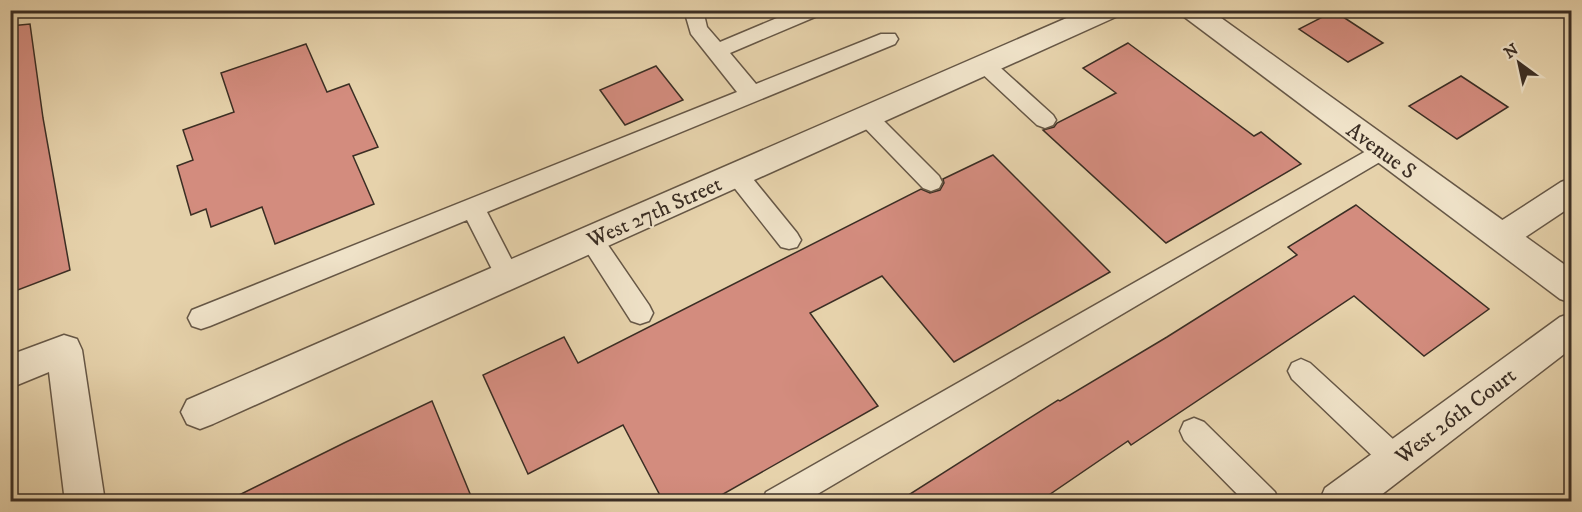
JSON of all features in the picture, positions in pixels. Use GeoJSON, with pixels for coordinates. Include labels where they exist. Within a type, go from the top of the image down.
{"type":"FeatureCollection","features":[{"type":"Feature","properties":{"kind":"street","name":"West 27th Street"},"geometry":{"type":"LineString","coordinates":[[200,412],[1109,10]]}},
{"type":"Feature","properties":{"kind":"street","name":"Avenue S"},"geometry":{"type":"LineString","coordinates":[[1192,10],[1572,290]]}},
{"type":"Feature","properties":{"kind":"street"},"geometry":{"type":"LineString","coordinates":[[1502,237],[1572,190]]}},
{"type":"Feature","properties":{"kind":"street","name":"West 26th Court"},"geometry":{"type":"LineString","coordinates":[[1339,501],[1572,328]]}},
{"type":"Feature","properties":{"kind":"street"},"geometry":{"type":"LineString","coordinates":[[10,372],[64,350],[85,501]]}},
{"type":"Feature","properties":{"kind":"lane"},"geometry":{"type":"LineString","coordinates":[[693,10],[698,28],[750,91],[744,98]]}},
{"type":"Feature","properties":{"kind":"lane"},"geometry":{"type":"LineString","coordinates":[[717,51],[815,10]]}},
{"type":"Feature","properties":{"kind":"lane"},"geometry":{"type":"LineString","coordinates":[[201,318],[888,39]]}},
{"type":"Feature","properties":{"kind":"lane"},"geometry":{"type":"LineString","coordinates":[[985,65],[1046,120]]}},
{"type":"Feature","properties":{"kind":"lane"},"geometry":{"type":"LineString","coordinates":[[867,117],[931,182]]}},
{"type":"Feature","properties":{"kind":"lane"},"geometry":{"type":"LineString","coordinates":[[776,501],[1382,150]]}},
{"type":"Feature","properties":{"kind":"lane"},"geometry":{"type":"LineString","coordinates":[[737,175],[789,240]]}},
{"type":"Feature","properties":{"kind":"lane"},"geometry":{"type":"LineString","coordinates":[[473,208],[508,276]]}},
{"type":"Feature","properties":{"kind":"lane"},"geometry":{"type":"LineString","coordinates":[[591,239],[640,313]]}},
{"type":"Feature","properties":{"kind":"lane"},"geometry":{"type":"LineString","coordinates":[[1301,371],[1395,459]]}},
{"type":"Feature","properties":{"kind":"lane"},"geometry":{"type":"LineString","coordinates":[[1194,431],[1265,501]]}},
{"type":"Feature","properties":{"kind":"building"},"geometry":{"type":"Polygon","coordinates":[[[1334,11],[1383,43],[1348,62],[1299,29],[1334,11]]]}},
{"type":"Feature","properties":{"kind":"building"},"geometry":{"type":"Polygon","coordinates":[[[30,24],[43,118],[70,270],[10,293],[10,26],[30,24]]]}},
{"type":"Feature","properties":{"kind":"building"},"geometry":{"type":"Polygon","coordinates":[[[1128,43],[1254,136],[1261,132],[1301,164],[1166,243],[1043,130],[1054,127],[1057,123],[1116,93],[1083,68],[1128,43]]]}},
{"type":"Feature","properties":{"kind":"building"},"geometry":{"type":"Polygon","coordinates":[[[306,44],[327,92],[349,84],[378,147],[353,156],[374,204],[275,244],[262,207],[211,227],[206,209],[191,215],[177,166],[193,160],[183,130],[234,112],[221,73],[306,44]]]}},
{"type":"Feature","properties":{"kind":"building"},"geometry":{"type":"Polygon","coordinates":[[[656,66],[683,100],[625,125],[600,90],[656,66]]]}},
{"type":"Feature","properties":{"kind":"building"},"geometry":{"type":"Polygon","coordinates":[[[1461,76],[1508,107],[1457,139],[1409,106],[1461,76]]]}},
{"type":"Feature","properties":{"kind":"building"},"geometry":{"type":"Polygon","coordinates":[[[993,155],[1110,272],[954,362],[882,276],[810,313],[878,406],[711,501],[663,501],[623,425],[528,474],[483,375],[564,337],[578,363],[921,189],[930,193],[940,190],[944,183],[943,179],[993,155]]]}},
{"type":"Feature","properties":{"kind":"building"},"geometry":{"type":"Polygon","coordinates":[[[1356,205],[1489,309],[1424,356],[1354,296],[1131,445],[1128,441],[1040,501],[899,501],[1058,400],[1060,401],[1167,337],[1297,255],[1288,247],[1356,205]]]}},
{"type":"Feature","properties":{"kind":"building"},"geometry":{"type":"Polygon","coordinates":[[[432,401],[473,501],[227,501],[346,442],[432,401]]]}}]}
